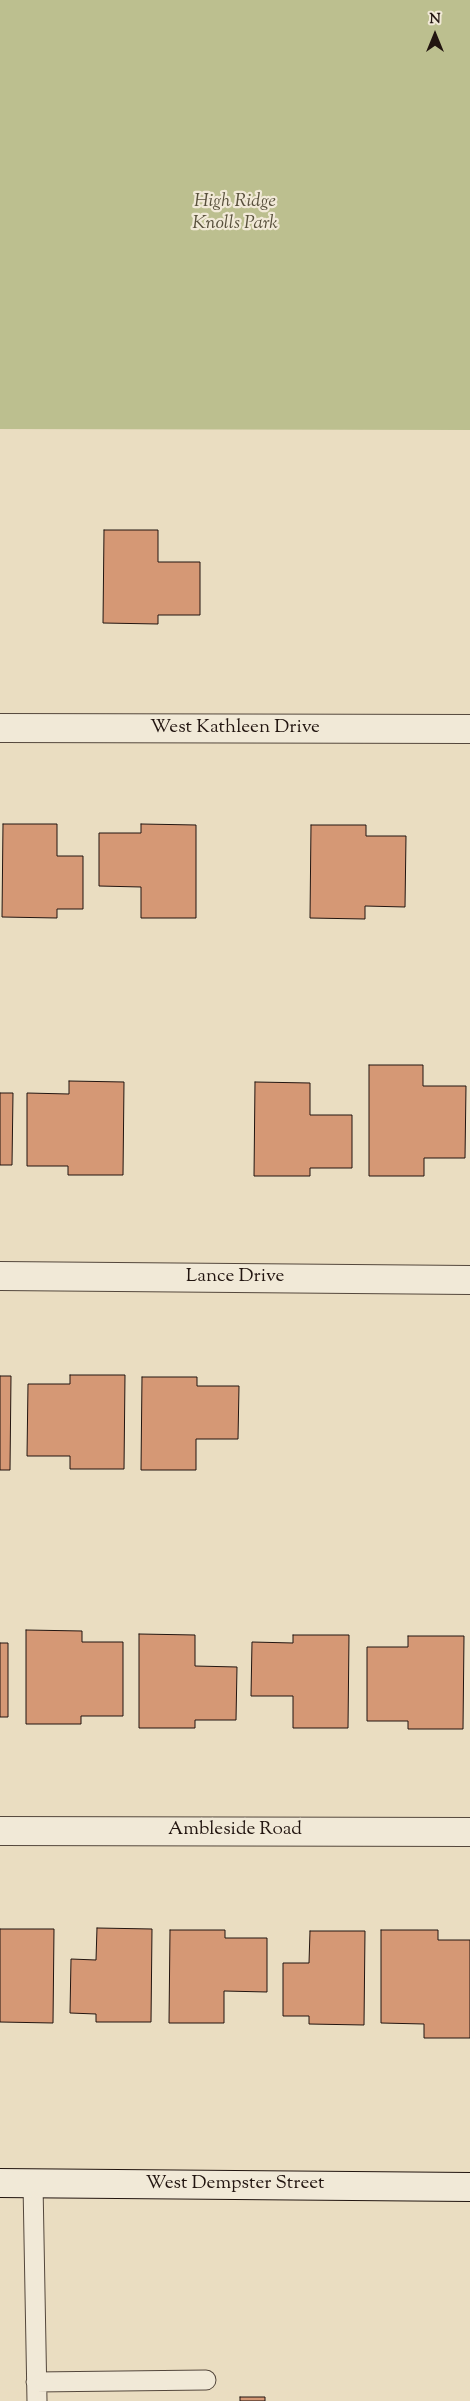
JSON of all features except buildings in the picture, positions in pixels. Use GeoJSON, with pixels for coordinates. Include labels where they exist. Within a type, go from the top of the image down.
{"type":"FeatureCollection","features":[{"type":"Feature","properties":{"kind":"street","name":"West Kathleen Drive"},"geometry":{"type":"LineString","coordinates":[[0,728],[470,729]]}},
{"type":"Feature","properties":{"kind":"street","name":"Lance Drive"},"geometry":{"type":"LineString","coordinates":[[0,1276],[470,1280]]}},
{"type":"Feature","properties":{"kind":"street","name":"Ambleside Road"},"geometry":{"type":"LineString","coordinates":[[0,1831],[470,1832]]}},
{"type":"Feature","properties":{"kind":"street","name":"West Dempster Street"},"geometry":{"type":"LineString","coordinates":[[0,2183],[470,2187]]}},
{"type":"Feature","properties":{"kind":"lane"},"geometry":{"type":"LineString","coordinates":[[33,2184],[36,2392],[206,2380]]}},
{"type":"Feature","properties":{"kind":"green space","name":"High Ridge Knolls Park"},"geometry":{"type":"Polygon","coordinates":[[[0,0],[470,0],[470,430],[0,429],[0,0]]]}}]}
